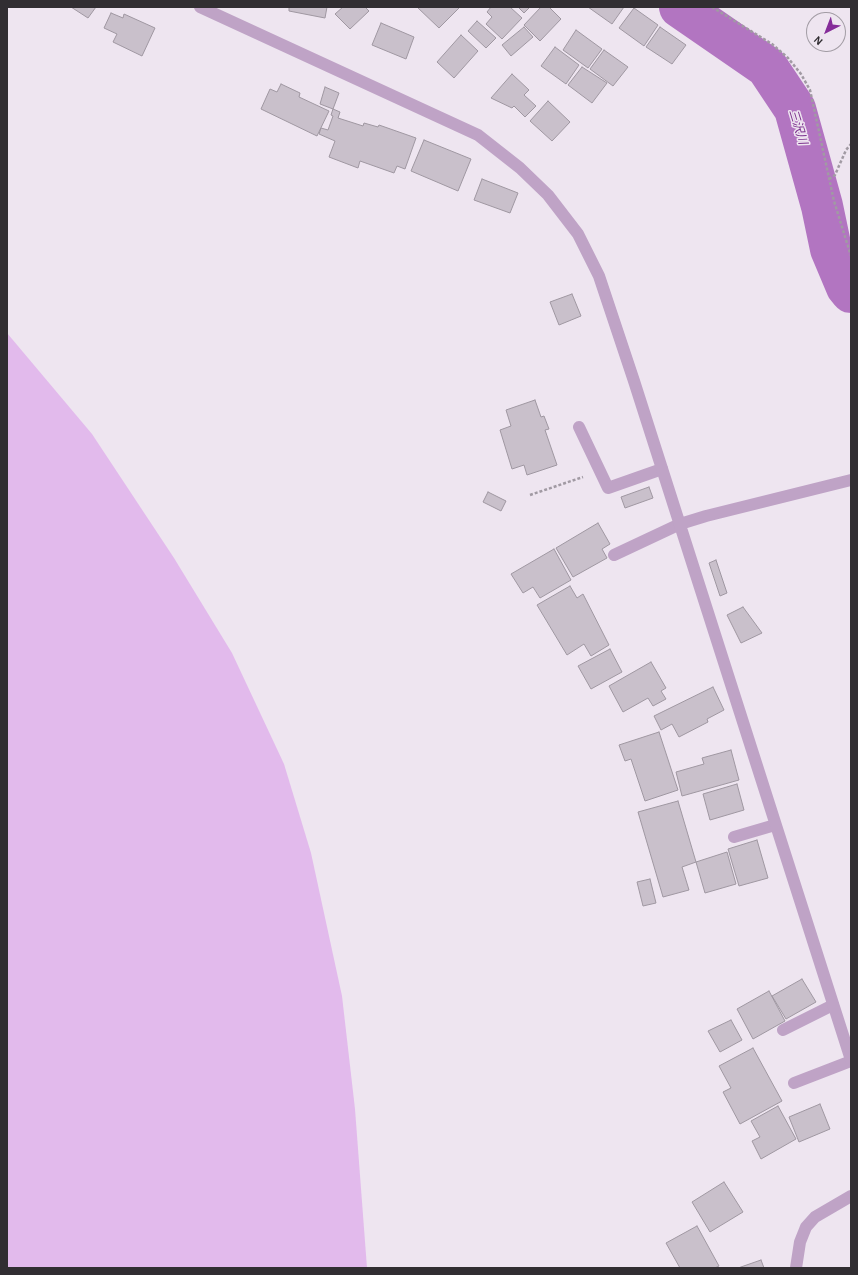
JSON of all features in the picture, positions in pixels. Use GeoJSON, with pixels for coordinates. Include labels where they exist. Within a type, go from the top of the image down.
{"type":"FeatureCollection","features":[{"type":"Feature","properties":{"kind":"street"},"geometry":{"type":"LineString","coordinates":[[200,7],[478,135],[520,168],[548,195],[578,234],[599,276],[680,524],[851,1061],[794,1083]]}},
{"type":"Feature","properties":{"kind":"street"},"geometry":{"type":"LineString","coordinates":[[579,427],[608,488],[662,469]]}},
{"type":"Feature","properties":{"kind":"street"},"geometry":{"type":"LineString","coordinates":[[614,555],[680,524],[706,516],[851,480]]}},
{"type":"Feature","properties":{"kind":"street"},"geometry":{"type":"LineString","coordinates":[[734,837],[775,825]]}},
{"type":"Feature","properties":{"kind":"street"},"geometry":{"type":"LineString","coordinates":[[783,1030],[833,1005]]}},
{"type":"Feature","properties":{"kind":"street"},"geometry":{"type":"LineString","coordinates":[[796,1268],[800,1242],[806,1227],[816,1217],[851,1196]]}},
{"type":"Feature","properties":{"kind":"path"},"geometry":{"type":"LineString","coordinates":[[712,7],[772,44],[788,58],[801,74],[810,90],[834,201],[851,256]]}},
{"type":"Feature","properties":{"kind":"path"},"geometry":{"type":"LineString","coordinates":[[829,179],[835,175],[846,150],[851,144]]}},
{"type":"Feature","properties":{"kind":"path"},"geometry":{"type":"LineString","coordinates":[[530,495],[600,471]]}},
{"type":"Feature","properties":{"kind":"shaded area"},"geometry":{"type":"Polygon","coordinates":[[[7,333],[92,434],[174,558],[232,653],[284,764],[311,853],[342,996],[355,1109],[367,1268],[7,1268],[7,333]]]}},
{"type":"Feature","properties":{"kind":"building"},"geometry":{"type":"Polygon","coordinates":[[[71,7],[96,7],[88,18],[71,7]]]}},
{"type":"Feature","properties":{"kind":"building"},"geometry":{"type":"Polygon","coordinates":[[[289,7],[327,7],[325,18],[289,11],[289,7]]]}},
{"type":"Feature","properties":{"kind":"building"},"geometry":{"type":"Polygon","coordinates":[[[343,7],[365,7],[369,11],[350,29],[335,14],[343,7]]]}},
{"type":"Feature","properties":{"kind":"building"},"geometry":{"type":"Polygon","coordinates":[[[417,7],[459,7],[459,8],[439,28],[417,7]]]}},
{"type":"Feature","properties":{"kind":"building"},"geometry":{"type":"Polygon","coordinates":[[[491,7],[510,7],[522,18],[502,39],[486,24],[492,17],[487,12],[491,7]]]}},
{"type":"Feature","properties":{"kind":"building"},"geometry":{"type":"Polygon","coordinates":[[[518,7],[530,7],[524,13],[518,7]]]}},
{"type":"Feature","properties":{"kind":"building"},"geometry":{"type":"Polygon","coordinates":[[[541,7],[549,7],[561,19],[540,41],[524,25],[541,7]]]}},
{"type":"Feature","properties":{"kind":"building"},"geometry":{"type":"Polygon","coordinates":[[[588,7],[624,7],[612,24],[588,7]]]}},
{"type":"Feature","properties":{"kind":"building"},"geometry":{"type":"Polygon","coordinates":[[[634,8],[658,25],[644,46],[619,28],[634,8]]]}},
{"type":"Feature","properties":{"kind":"building"},"geometry":{"type":"Polygon","coordinates":[[[111,13],[123,18],[124,14],[155,28],[142,56],[113,42],[117,34],[104,28],[111,13]]]}},
{"type":"Feature","properties":{"kind":"building"},"geometry":{"type":"Polygon","coordinates":[[[477,21],[496,38],[486,48],[468,31],[477,21]]]}},
{"type":"Feature","properties":{"kind":"building"},"geometry":{"type":"Polygon","coordinates":[[[381,23],[414,37],[406,59],[372,45],[381,23]]]}},
{"type":"Feature","properties":{"kind":"building"},"geometry":{"type":"Polygon","coordinates":[[[524,27],[533,37],[511,56],[502,45],[524,27]]]}},
{"type":"Feature","properties":{"kind":"building"},"geometry":{"type":"Polygon","coordinates":[[[660,27],[686,45],[672,64],[646,47],[660,27]]]}},
{"type":"Feature","properties":{"kind":"building"},"geometry":{"type":"Polygon","coordinates":[[[576,30],[602,49],[588,68],[563,50],[576,30]]]}},
{"type":"Feature","properties":{"kind":"building"},"geometry":{"type":"Polygon","coordinates":[[[461,35],[478,51],[454,78],[437,62],[461,35]]]}},
{"type":"Feature","properties":{"kind":"building"},"geometry":{"type":"Polygon","coordinates":[[[555,47],[579,65],[566,84],[541,66],[555,47]]]}},
{"type":"Feature","properties":{"kind":"building"},"geometry":{"type":"Polygon","coordinates":[[[604,50],[628,67],[613,86],[590,69],[604,50]]]}},
{"type":"Feature","properties":{"kind":"building"},"geometry":{"type":"Polygon","coordinates":[[[582,67],[607,83],[592,103],[568,85],[582,67]]]}},
{"type":"Feature","properties":{"kind":"building"},"geometry":{"type":"Polygon","coordinates":[[[512,74],[529,90],[524,95],[536,106],[525,117],[514,106],[512,108],[491,98],[512,74]]]}},
{"type":"Feature","properties":{"kind":"building"},"geometry":{"type":"Polygon","coordinates":[[[281,84],[300,93],[299,97],[329,111],[317,136],[261,109],[270,89],[277,92],[281,84]]]}},
{"type":"Feature","properties":{"kind":"building"},"geometry":{"type":"Polygon","coordinates":[[[325,87],[339,93],[333,109],[320,104],[325,87]]]}},
{"type":"Feature","properties":{"kind":"building"},"geometry":{"type":"Polygon","coordinates":[[[548,101],[570,122],[552,141],[530,121],[548,101]]]}},
{"type":"Feature","properties":{"kind":"building"},"geometry":{"type":"Polygon","coordinates":[[[333,109],[340,112],[338,118],[363,126],[364,123],[378,127],[379,125],[416,138],[405,169],[397,166],[394,173],[360,161],[358,168],[329,157],[335,141],[319,134],[321,128],[328,130],[333,116],[331,115],[333,109]]]}},
{"type":"Feature","properties":{"kind":"building"},"geometry":{"type":"Polygon","coordinates":[[[424,140],[471,159],[458,191],[411,171],[424,140]]]}},
{"type":"Feature","properties":{"kind":"building"},"geometry":{"type":"Polygon","coordinates":[[[482,179],[518,193],[510,213],[474,200],[482,179]]]}},
{"type":"Feature","properties":{"kind":"building"},"geometry":{"type":"Polygon","coordinates":[[[572,294],[581,316],[559,325],[550,302],[572,294]]]}},
{"type":"Feature","properties":{"kind":"building"},"geometry":{"type":"Polygon","coordinates":[[[535,400],[541,417],[544,416],[549,429],[545,430],[557,465],[527,475],[524,465],[512,469],[500,430],[511,426],[506,410],[535,400]]]}},
{"type":"Feature","properties":{"kind":"building"},"geometry":{"type":"Polygon","coordinates":[[[649,487],[653,498],[625,508],[621,497],[649,487]]]}},
{"type":"Feature","properties":{"kind":"building"},"geometry":{"type":"Polygon","coordinates":[[[488,492],[506,501],[501,511],[483,502],[488,492]]]}},
{"type":"Feature","properties":{"kind":"building"},"geometry":{"type":"Polygon","coordinates":[[[598,523],[610,544],[602,549],[607,558],[573,577],[556,548],[598,523]]]}},
{"type":"Feature","properties":{"kind":"building"},"geometry":{"type":"Polygon","coordinates":[[[554,549],[571,580],[540,598],[533,587],[523,593],[511,574],[554,549]]]}},
{"type":"Feature","properties":{"kind":"building"},"geometry":{"type":"Polygon","coordinates":[[[716,560],[727,593],[720,596],[709,563],[716,560]]]}},
{"type":"Feature","properties":{"kind":"building"},"geometry":{"type":"Polygon","coordinates":[[[570,586],[577,598],[583,594],[609,645],[591,656],[584,644],[567,655],[537,605],[570,586]]]}},
{"type":"Feature","properties":{"kind":"building"},"geometry":{"type":"Polygon","coordinates":[[[743,607],[762,633],[741,643],[727,615],[743,607]]]}},
{"type":"Feature","properties":{"kind":"building"},"geometry":{"type":"Polygon","coordinates":[[[610,649],[622,672],[591,689],[578,666],[610,649]]]}},
{"type":"Feature","properties":{"kind":"building"},"geometry":{"type":"Polygon","coordinates":[[[651,662],[666,688],[661,691],[666,699],[653,706],[648,698],[623,712],[609,686],[651,662]]]}},
{"type":"Feature","properties":{"kind":"building"},"geometry":{"type":"Polygon","coordinates":[[[713,687],[724,710],[707,719],[708,722],[679,737],[672,724],[661,730],[654,716],[713,687]]]}},
{"type":"Feature","properties":{"kind":"building"},"geometry":{"type":"Polygon","coordinates":[[[659,732],[678,790],[645,801],[631,759],[625,761],[619,745],[659,732]]]}},
{"type":"Feature","properties":{"kind":"building"},"geometry":{"type":"Polygon","coordinates":[[[731,750],[739,780],[682,796],[676,772],[704,764],[702,758],[731,750]]]}},
{"type":"Feature","properties":{"kind":"building"},"geometry":{"type":"Polygon","coordinates":[[[737,784],[744,810],[710,820],[703,794],[737,784]]]}},
{"type":"Feature","properties":{"kind":"building"},"geometry":{"type":"Polygon","coordinates":[[[678,801],[696,862],[682,867],[689,890],[663,897],[638,812],[678,801]]]}},
{"type":"Feature","properties":{"kind":"building"},"geometry":{"type":"Polygon","coordinates":[[[757,840],[768,878],[739,886],[728,849],[757,840]]]}},
{"type":"Feature","properties":{"kind":"building"},"geometry":{"type":"Polygon","coordinates":[[[727,852],[736,884],[705,893],[696,862],[727,852]]]}},
{"type":"Feature","properties":{"kind":"building"},"geometry":{"type":"Polygon","coordinates":[[[650,879],[656,903],[643,906],[637,882],[650,879]]]}},
{"type":"Feature","properties":{"kind":"building"},"geometry":{"type":"Polygon","coordinates":[[[802,979],[816,1002],[786,1019],[772,996],[802,979]]]}},
{"type":"Feature","properties":{"kind":"building"},"geometry":{"type":"Polygon","coordinates":[[[769,991],[785,1021],[753,1039],[737,1009],[769,991]]]}},
{"type":"Feature","properties":{"kind":"building"},"geometry":{"type":"Polygon","coordinates":[[[731,1020],[742,1040],[720,1052],[708,1031],[731,1020]]]}},
{"type":"Feature","properties":{"kind":"building"},"geometry":{"type":"Polygon","coordinates":[[[753,1048],[782,1101],[740,1124],[723,1092],[731,1088],[719,1066],[753,1048]]]}},
{"type":"Feature","properties":{"kind":"building"},"geometry":{"type":"Polygon","coordinates":[[[820,1104],[830,1129],[799,1142],[789,1117],[820,1104]]]}},
{"type":"Feature","properties":{"kind":"building"},"geometry":{"type":"Polygon","coordinates":[[[778,1106],[796,1139],[761,1159],[752,1141],[760,1137],[751,1121],[778,1106]]]}},
{"type":"Feature","properties":{"kind":"building"},"geometry":{"type":"Polygon","coordinates":[[[724,1182],[743,1212],[710,1232],[692,1202],[724,1182]]]}},
{"type":"Feature","properties":{"kind":"building"},"geometry":{"type":"Polygon","coordinates":[[[697,1226],[719,1266],[715,1268],[680,1268],[666,1243],[697,1226]]]}},
{"type":"Feature","properties":{"kind":"building"},"geometry":{"type":"Polygon","coordinates":[[[761,1260],[764,1268],[738,1268],[761,1260]]]}},
{"type":"Feature","properties":{"kind":"waterway","name":"三沢川"},"geometry":{"type":"LineString","coordinates":[[680,7],[767,67],[795,109],[822,206],[831,249],[847,287],[851,292]]}}]}
